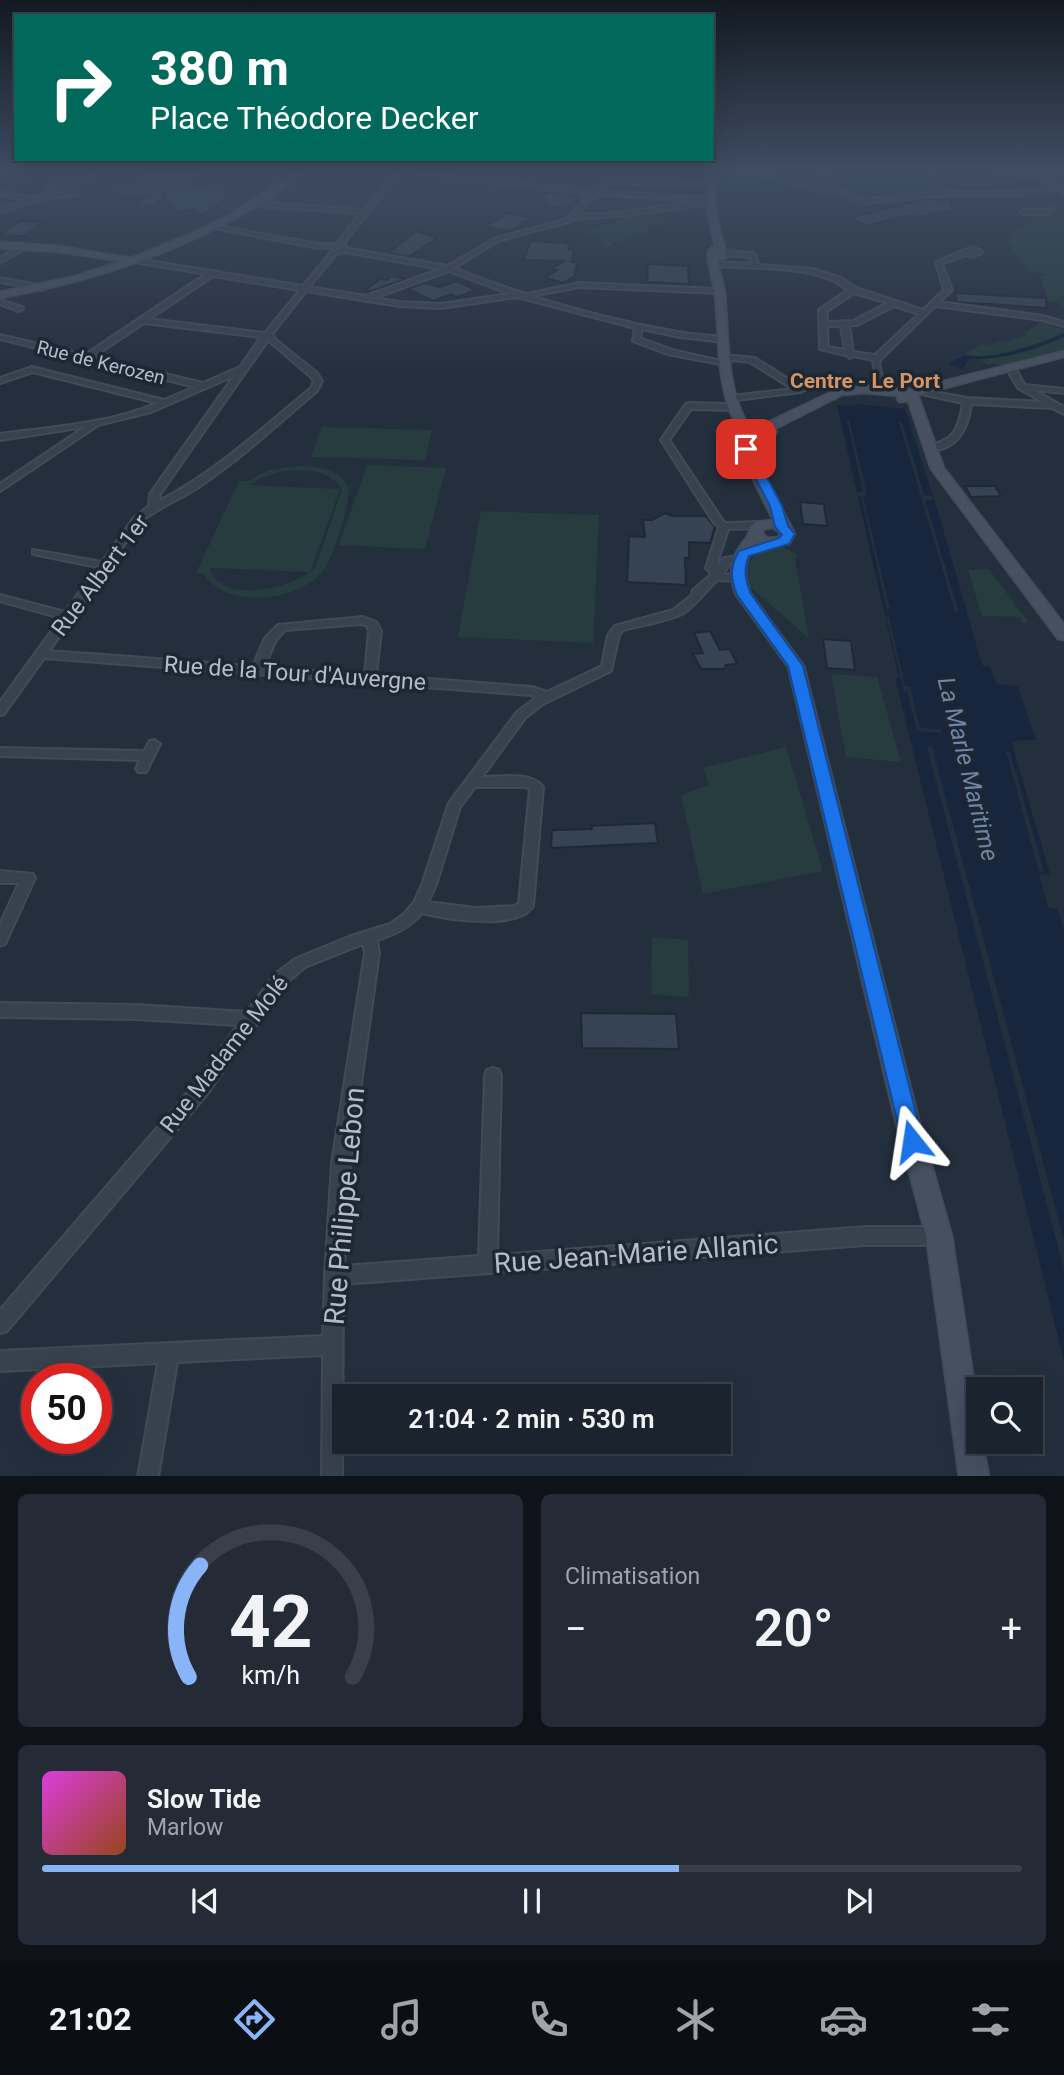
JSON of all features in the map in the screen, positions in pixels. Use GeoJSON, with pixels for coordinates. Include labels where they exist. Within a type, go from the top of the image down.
{"type":"FeatureCollection","features":[{"type":"Feature","properties":{"kind":"main road"},"geometry":{"type":"LineString","coordinates":[[0,295],[43,288],[187,239]]}},
{"type":"Feature","properties":{"kind":"main road"},"geometry":{"type":"LineString","coordinates":[[717,239],[719,257],[715,283],[720,290],[734,415],[759,438]]}},
{"type":"Feature","properties":{"kind":"main road"},"geometry":{"type":"LineString","coordinates":[[0,245],[131,260]]}},
{"type":"Feature","properties":{"kind":"main road"},"geometry":{"type":"LineString","coordinates":[[829,397],[912,397],[1064,354]]}},
{"type":"Feature","properties":{"kind":"main road"},"geometry":{"type":"LineString","coordinates":[[746,427],[768,427],[844,390],[881,390],[912,397]]}},
{"type":"Feature","properties":{"kind":"main road"},"geometry":{"type":"LineString","coordinates":[[912,397],[942,474],[1064,635]]}},
{"type":"Feature","properties":{"kind":"main road"},"geometry":{"type":"LineString","coordinates":[[735,566],[772,543],[787,538],[787,531],[782,527],[771,496],[746,449],[746,427]]}},
{"type":"Feature","properties":{"kind":"main road"},"geometry":{"type":"LineString","coordinates":[[746,449],[759,438],[770,434],[768,427]]}},
{"type":"Feature","properties":{"kind":"main road"},"geometry":{"type":"LineString","coordinates":[[735,566],[770,514],[771,496]]}},
{"type":"Feature","properties":{"kind":"main road"},"geometry":{"type":"LineString","coordinates":[[761,528],[782,527]]}},
{"type":"Feature","properties":{"kind":"main road"},"geometry":{"type":"LineString","coordinates":[[761,528],[772,543]]}},
{"type":"Feature","properties":{"kind":"main road"},"geometry":{"type":"LineString","coordinates":[[735,566],[744,595],[796,666],[906,1116],[939,1236],[974,1476]]}},
{"type":"Feature","properties":{"kind":"street"},"geometry":{"type":"LineString","coordinates":[[280,239],[449,268],[505,290],[639,327],[724,340]]}},
{"type":"Feature","properties":{"kind":"street","name":"Rue Albert 1er"},"geometry":{"type":"LineString","coordinates":[[0,711],[137,520],[154,506],[155,494],[257,349],[345,239]]}},
{"type":"Feature","properties":{"kind":"street"},"geometry":{"type":"LineString","coordinates":[[365,299],[449,268],[500,239]]}},
{"type":"Feature","properties":{"kind":"street"},"geometry":{"type":"LineString","coordinates":[[0,261],[24,247]]}},
{"type":"Feature","properties":{"kind":"street"},"geometry":{"type":"LineString","coordinates":[[877,362],[948,290],[938,263],[964,249]]}},
{"type":"Feature","properties":{"kind":"street"},"geometry":{"type":"LineString","coordinates":[[719,257],[752,255],[756,266]]}},
{"type":"Feature","properties":{"kind":"street"},"geometry":{"type":"LineString","coordinates":[[719,257],[756,266],[810,270],[842,281],[853,290],[925,313]]}},
{"type":"Feature","properties":{"kind":"street"},"geometry":{"type":"LineString","coordinates":[[131,260],[365,299],[436,307],[579,285],[720,290]]}},
{"type":"Feature","properties":{"kind":"street"},"geometry":{"type":"LineString","coordinates":[[86,358],[211,274]]}},
{"type":"Feature","properties":{"kind":"street"},"geometry":{"type":"LineString","coordinates":[[0,280],[43,288]]}},
{"type":"Feature","properties":{"kind":"street"},"geometry":{"type":"LineString","coordinates":[[494,299],[505,290]]}},
{"type":"Feature","properties":{"kind":"street"},"geometry":{"type":"LineString","coordinates":[[853,290],[823,310],[824,349],[877,362]]}},
{"type":"Feature","properties":{"kind":"street"},"geometry":{"type":"LineString","coordinates":[[0,302],[19,309]]}},
{"type":"Feature","properties":{"kind":"street"},"geometry":{"type":"LineString","coordinates":[[822,324],[845,324],[882,311],[891,302]]}},
{"type":"Feature","properties":{"kind":"street"},"geometry":{"type":"LineString","coordinates":[[934,304],[1045,318],[1064,324]]}},
{"type":"Feature","properties":{"kind":"street"},"geometry":{"type":"LineString","coordinates":[[141,320],[269,336],[318,381],[314,389],[196,485],[170,501],[154,506]]}},
{"type":"Feature","properties":{"kind":"street"},"geometry":{"type":"LineString","coordinates":[[845,324],[850,356]]}},
{"type":"Feature","properties":{"kind":"street"},"geometry":{"type":"LineString","coordinates":[[639,327],[636,340],[670,352],[726,360],[752,360],[801,390],[732,403],[689,406],[665,440],[719,523],[724,526],[761,528]]}},
{"type":"Feature","properties":{"kind":"street","name":"Rue de Kerozen"},"geometry":{"type":"LineString","coordinates":[[0,337],[203,386]]}},
{"type":"Feature","properties":{"kind":"street"},"geometry":{"type":"LineString","coordinates":[[257,349],[279,347]]}},
{"type":"Feature","properties":{"kind":"street"},"geometry":{"type":"LineString","coordinates":[[877,362],[881,390]]}},
{"type":"Feature","properties":{"kind":"street"},"geometry":{"type":"LineString","coordinates":[[0,382],[32,369],[167,403]]}},
{"type":"Feature","properties":{"kind":"street"},"geometry":{"type":"LineString","coordinates":[[0,437],[97,423],[167,403],[243,369]]}},
{"type":"Feature","properties":{"kind":"street"},"geometry":{"type":"LineString","coordinates":[[1011,369],[1024,388],[1064,411]]}},
{"type":"Feature","properties":{"kind":"street"},"geometry":{"type":"LineString","coordinates":[[1024,388],[1064,391]]}},
{"type":"Feature","properties":{"kind":"street"},"geometry":{"type":"LineString","coordinates":[[912,397],[1052,405]]}},
{"type":"Feature","properties":{"kind":"street"},"geometry":{"type":"LineString","coordinates":[[930,448],[946,444],[962,430],[967,401]]}},
{"type":"Feature","properties":{"kind":"street"},"geometry":{"type":"LineString","coordinates":[[0,488],[97,423]]}},
{"type":"Feature","properties":{"kind":"street"},"geometry":{"type":"LineString","coordinates":[[724,526],[710,568],[735,566]]}},
{"type":"Feature","properties":{"kind":"street"},"geometry":{"type":"LineString","coordinates":[[37,552],[104,565]]}},
{"type":"Feature","properties":{"kind":"street","name":"Rue Madame Molé"},"geometry":{"type":"LineString","coordinates":[[0,1324],[201,1089],[273,986],[292,969],[342,945],[400,926],[419,906],[434,873],[450,813],[521,715],[533,705],[607,668],[614,635],[619,628],[677,612],[735,566]]}},
{"type":"Feature","properties":{"kind":"street"},"geometry":{"type":"LineString","coordinates":[[0,598],[68,616]]}},
{"type":"Feature","properties":{"kind":"street"},"geometry":{"type":"LineString","coordinates":[[257,670],[271,638],[282,628],[363,620],[372,624],[375,631],[370,678]]}},
{"type":"Feature","properties":{"kind":"street","name":"Rue de la Tour d'Auvergne"},"geometry":{"type":"LineString","coordinates":[[41,654],[532,691],[549,697]]}},
{"type":"Feature","properties":{"kind":"street"},"geometry":{"type":"LineString","coordinates":[[0,752],[144,763],[154,744]]}},
{"type":"Feature","properties":{"kind":"street"},"geometry":{"type":"LineString","coordinates":[[419,906],[441,912],[512,914],[519,913],[526,906],[537,787],[528,782],[472,782]]}},
{"type":"Feature","properties":{"kind":"street"},"geometry":{"type":"LineString","coordinates":[[0,877],[28,878],[0,940]]}},
{"type":"Feature","properties":{"kind":"street","name":"Rue Philippe Lebon"},"geometry":{"type":"LineString","coordinates":[[332,1476],[334,1276],[341,1163],[372,953],[369,937]]}},
{"type":"Feature","properties":{"kind":"street"},"geometry":{"type":"LineString","coordinates":[[0,1010],[136,1012],[250,1019]]}},
{"type":"Feature","properties":{"kind":"street"},"geometry":{"type":"LineString","coordinates":[[488,1264],[493,1075]]}},
{"type":"Feature","properties":{"kind":"street","name":"Rue Jean-Marie Allanic"},"geometry":{"type":"LineString","coordinates":[[334,1276],[866,1236],[939,1236]]}},
{"type":"Feature","properties":{"kind":"street"},"geometry":{"type":"LineString","coordinates":[[0,1361],[333,1345]]}},
{"type":"Feature","properties":{"kind":"street"},"geometry":{"type":"LineString","coordinates":[[148,1476],[169,1353]]}},
{"type":"Feature","properties":{"kind":"green space"},"geometry":{"type":"Polygon","coordinates":[[[600,239],[628,239],[612,243],[611,246],[604,246],[600,239]]]}},
{"type":"Feature","properties":{"kind":"green space"},"geometry":{"type":"Polygon","coordinates":[[[1007,239],[1064,239],[1064,308],[1057,302],[1049,303],[1041,277],[1047,274],[1032,272],[1012,251],[1007,239]]]}},
{"type":"Feature","properties":{"kind":"green space"},"geometry":{"type":"Polygon","coordinates":[[[1045,320],[1064,325],[1048,326],[1064,329],[1064,333],[1002,355],[964,354],[983,343],[993,348],[989,345],[1006,340],[1013,343],[1009,340],[1026,335],[1024,333],[1045,320]]]}},
{"type":"Feature","properties":{"kind":"green space"},"geometry":{"type":"Polygon","coordinates":[[[1064,337],[1064,351],[1003,367],[995,363],[988,365],[979,359],[1007,356],[1064,337]]]}},
{"type":"Feature","properties":{"kind":"green space"},"geometry":{"type":"Polygon","coordinates":[[[322,427],[432,430],[425,460],[311,457],[322,427]]]}},
{"type":"Feature","properties":{"kind":"green space"},"geometry":{"type":"Polygon","coordinates":[[[367,465],[446,468],[425,549],[339,545],[367,465]]]}},
{"type":"Feature","properties":{"kind":"green space"},"geometry":{"type":"Polygon","coordinates":[[[298,466],[320,468],[340,476],[345,481],[349,488],[348,496],[336,543],[323,571],[312,582],[297,590],[262,598],[228,593],[213,585],[203,573],[196,573],[239,481],[248,481],[269,470],[298,466]],[[300,470],[283,471],[261,478],[250,485],[340,489],[310,572],[316,567],[342,489],[330,477],[300,470]],[[210,568],[216,580],[228,587],[242,590],[276,587],[310,572],[210,568]]]}},
{"type":"Feature","properties":{"kind":"green space"},"geometry":{"type":"Polygon","coordinates":[[[481,511],[599,515],[593,643],[458,637],[481,511]]]}},
{"type":"Feature","properties":{"kind":"green space"},"geometry":{"type":"Polygon","coordinates":[[[783,547],[797,554],[795,560],[809,638],[749,586],[749,561],[763,550],[783,547]]]}},
{"type":"Feature","properties":{"kind":"green space"},"geometry":{"type":"Polygon","coordinates":[[[989,569],[1029,623],[1023,623],[1019,617],[982,616],[968,570],[989,569]]]}},
{"type":"Feature","properties":{"kind":"green space"},"geometry":{"type":"Polygon","coordinates":[[[831,674],[877,677],[901,762],[846,757],[831,674]]]}},
{"type":"Feature","properties":{"kind":"green space"},"geometry":{"type":"Polygon","coordinates":[[[786,747],[823,871],[703,894],[681,795],[709,785],[703,768],[786,747]]]}},
{"type":"Feature","properties":{"kind":"green space"},"geometry":{"type":"Polygon","coordinates":[[[652,937],[688,940],[689,997],[651,994],[652,937]]]}},
{"type":"Feature","properties":{"kind":"water"},"geometry":{"type":"Polygon","coordinates":[[[1064,333],[1064,337],[1018,353],[970,359],[962,369],[949,364],[967,356],[988,356],[1013,351],[1064,333]]]}},
{"type":"Feature","properties":{"kind":"water","name":"La Marle Maritime"},"geometry":{"type":"Polygon","coordinates":[[[857,404],[905,409],[982,665],[990,667],[996,684],[1018,686],[1036,740],[1013,741],[1012,744],[1050,874],[1039,875],[1048,907],[1058,909],[1064,932],[1064,1361],[895,678],[899,678],[837,405],[857,404]]]}},
{"type":"Feature","properties":{"kind":"pier"},"geometry":{"type":"Polygon","coordinates":[[[847,420],[866,490],[866,496],[863,496],[890,609],[887,609],[861,496],[855,492],[863,492],[847,420]]]}},
{"type":"Feature","properties":{"kind":"pier"},"geometry":{"type":"Polygon","coordinates":[[[899,422],[902,422],[924,495],[932,496],[933,500],[925,500],[959,612],[955,612],[899,422]]]}},
{"type":"Feature","properties":{"kind":"pier"},"geometry":{"type":"Polygon","coordinates":[[[886,617],[889,617],[905,686],[910,687],[920,728],[941,729],[942,733],[917,731],[886,617]]]}},
{"type":"Feature","properties":{"kind":"pier"},"geometry":{"type":"Polygon","coordinates":[[[927,747],[932,747],[1064,1240],[1064,1270],[927,747]]]}},
{"type":"Feature","properties":{"kind":"pier"},"geometry":{"type":"Polygon","coordinates":[[[1006,751],[1010,752],[1044,872],[1039,872],[1006,751]]]}},
{"type":"Feature","properties":{"kind":"building"},"geometry":{"type":"Polygon","coordinates":[[[406,239],[436,239],[409,257],[388,253],[406,239]]]}},
{"type":"Feature","properties":{"kind":"building"},"geometry":{"type":"Polygon","coordinates":[[[530,241],[569,243],[568,249],[574,251],[572,262],[577,262],[575,276],[563,283],[544,277],[557,270],[551,268],[564,261],[524,260],[530,241]]]}},
{"type":"Feature","properties":{"kind":"building"},"geometry":{"type":"Polygon","coordinates":[[[648,264],[688,266],[689,284],[647,282],[648,264]]]}},
{"type":"Feature","properties":{"kind":"building"},"geometry":{"type":"Polygon","coordinates":[[[392,276],[406,279],[364,291],[380,279],[387,280],[392,276]]]}},
{"type":"Feature","properties":{"kind":"building"},"geometry":{"type":"Polygon","coordinates":[[[457,281],[476,290],[457,297],[451,294],[433,301],[408,289],[423,283],[440,287],[457,281]]]}},
{"type":"Feature","properties":{"kind":"building"},"geometry":{"type":"Polygon","coordinates":[[[955,293],[1046,298],[1046,308],[957,302],[955,293]]]}},
{"type":"Feature","properties":{"kind":"building"},"geometry":{"type":"Polygon","coordinates":[[[965,486],[995,486],[1001,496],[971,497],[965,486]]]}},
{"type":"Feature","properties":{"kind":"building"},"geometry":{"type":"Polygon","coordinates":[[[800,502],[824,504],[827,526],[803,524],[800,502]]]}},
{"type":"Feature","properties":{"kind":"building"},"geometry":{"type":"Polygon","coordinates":[[[665,513],[673,516],[706,516],[715,527],[710,543],[689,542],[689,558],[685,558],[686,585],[627,582],[629,536],[645,537],[643,520],[652,520],[665,513]]]}},
{"type":"Feature","properties":{"kind":"building"},"geometry":{"type":"Polygon","coordinates":[[[710,631],[720,650],[730,649],[737,664],[726,665],[724,669],[701,669],[693,654],[703,653],[694,633],[710,631]]]}},
{"type":"Feature","properties":{"kind":"building"},"geometry":{"type":"Polygon","coordinates":[[[823,639],[851,641],[855,670],[827,668],[823,639]]]}},
{"type":"Feature","properties":{"kind":"building"},"geometry":{"type":"Polygon","coordinates":[[[655,823],[658,843],[551,848],[552,830],[655,823]]]}},
{"type":"Feature","properties":{"kind":"building"},"geometry":{"type":"Polygon","coordinates":[[[581,1013],[676,1014],[679,1049],[582,1048],[581,1013]]]}},
{"type":"Feature","properties":{"kind":"district","name":"Centre - Le Port"},"geometry":{"type":"Point","coordinates":[865,381]}},
{"type":"Feature","properties":{"kind":"route"},"geometry":{"type":"LineString","coordinates":[[746,449],[776,506],[782,527],[788,534],[784,541],[744,554],[738,565],[739,583],[744,595],[796,666],[912,1141]]}}]}
